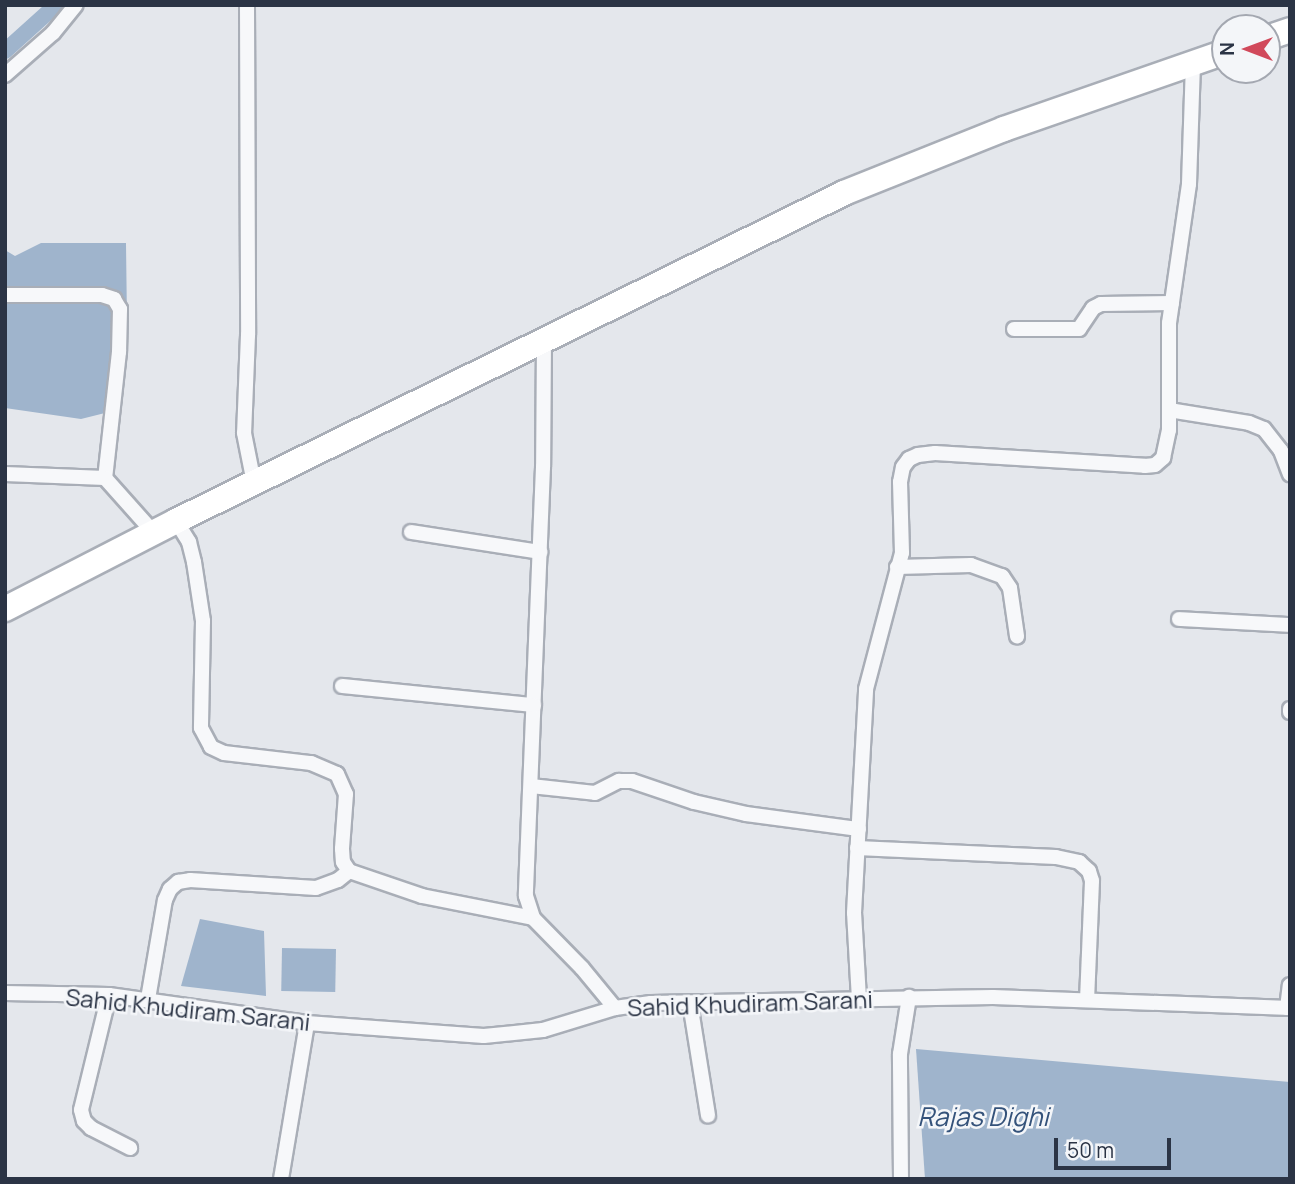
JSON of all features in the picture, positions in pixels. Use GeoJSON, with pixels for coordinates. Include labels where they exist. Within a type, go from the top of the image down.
{"type":"FeatureCollection","features":[{"type":"Feature","properties":{"kind":"highway"},"geometry":{"type":"LineString","coordinates":[[5,609],[176,521],[844,193],[1004,129],[1211,57]]}},
{"type":"Feature","properties":{"kind":"street"},"geometry":{"type":"LineString","coordinates":[[5,75],[53,33],[76,5]]}},
{"type":"Feature","properties":{"kind":"street"},"geometry":{"type":"LineString","coordinates":[[247,5],[248,335],[244,415],[246,446],[254,483]]}},
{"type":"Feature","properties":{"kind":"street"},"geometry":{"type":"LineString","coordinates":[[859,999],[854,913],[866,689],[903,540],[900,482],[909,459],[935,453],[1156,465],[1167,449],[1168,345],[1189,184],[1193,63]]}},
{"type":"Feature","properties":{"kind":"street"},"geometry":{"type":"LineString","coordinates":[[5,295],[102,295],[114,299],[120,309],[119,352],[105,478]]}},
{"type":"Feature","properties":{"kind":"street"},"geometry":{"type":"LineString","coordinates":[[1014,329],[1079,329],[1093,308],[1101,304],[1172,303]]}},
{"type":"Feature","properties":{"kind":"street"},"geometry":{"type":"LineString","coordinates":[[544,339],[540,552],[526,896],[533,918],[582,968],[615,1009]]}},
{"type":"Feature","properties":{"kind":"street"},"geometry":{"type":"LineString","coordinates":[[1169,410],[1249,423],[1264,429],[1281,451],[1290,474]]}},
{"type":"Feature","properties":{"kind":"street"},"geometry":{"type":"LineString","coordinates":[[5,474],[105,478],[154,533]]}},
{"type":"Feature","properties":{"kind":"street"},"geometry":{"type":"LineString","coordinates":[[176,521],[189,542],[204,621],[201,728],[211,747],[224,753],[311,763],[337,774],[346,794],[342,849],[343,862],[349,871],[422,896],[533,918]]}},
{"type":"Feature","properties":{"kind":"street"},"geometry":{"type":"LineString","coordinates":[[411,532],[540,552]]}},
{"type":"Feature","properties":{"kind":"street"},"geometry":{"type":"LineString","coordinates":[[897,567],[971,565],[1002,576],[1010,588],[1017,636]]}},
{"type":"Feature","properties":{"kind":"street"},"geometry":{"type":"LineString","coordinates":[[1179,619],[1290,625]]}},
{"type":"Feature","properties":{"kind":"street"},"geometry":{"type":"LineString","coordinates":[[342,686],[534,705]]}},
{"type":"Feature","properties":{"kind":"street"},"geometry":{"type":"LineString","coordinates":[[531,786],[595,793],[620,781],[632,780],[694,802],[746,814],[859,829]]}},
{"type":"Feature","properties":{"kind":"street"},"geometry":{"type":"LineString","coordinates":[[857,848],[1056,857],[1079,862],[1089,871],[1091,881],[1087,999]]}},
{"type":"Feature","properties":{"kind":"street"},"geometry":{"type":"LineString","coordinates":[[148,999],[165,901],[170,889],[178,882],[316,888],[338,880],[349,871]]}},
{"type":"Feature","properties":{"kind":"street"},"geometry":{"type":"LineString","coordinates":[[1288,1008],[1290,985]]}},
{"type":"Feature","properties":{"kind":"street","name":"Sahid Khudiram Sarani"},"geometry":{"type":"LineString","coordinates":[[5,993],[109,995],[307,1023],[484,1036],[543,1030],[615,1009],[690,1003],[909,997],[1087,999],[1288,1008]]}},
{"type":"Feature","properties":{"kind":"street"},"geometry":{"type":"LineString","coordinates":[[109,995],[81,1110],[84,1121],[91,1128],[130,1148]]}},
{"type":"Feature","properties":{"kind":"street"},"geometry":{"type":"LineString","coordinates":[[901,1179],[900,1054],[909,997]]}},
{"type":"Feature","properties":{"kind":"street"},"geometry":{"type":"LineString","coordinates":[[690,1003],[708,1116]]}},
{"type":"Feature","properties":{"kind":"street"},"geometry":{"type":"LineString","coordinates":[[281,1179],[307,1023]]}},
{"type":"Feature","properties":{"kind":"water"},"geometry":{"type":"Polygon","coordinates":[[[41,243],[126,243],[127,322],[117,410],[81,419],[5,408],[5,250],[15,256],[41,243]]]}},
{"type":"Feature","properties":{"kind":"water"},"geometry":{"type":"Polygon","coordinates":[[[200,919],[264,931],[266,996],[181,986],[200,919]]]}},
{"type":"Feature","properties":{"kind":"water"},"geometry":{"type":"Polygon","coordinates":[[[282,948],[336,949],[335,992],[281,991],[282,948]]]}},
{"type":"Feature","properties":{"kind":"water","name":"Rajas Dighi"},"geometry":{"type":"Polygon","coordinates":[[[916,1049],[1290,1082],[1290,1179],[925,1179],[916,1049]]]}},
{"type":"Feature","properties":{"kind":"waterway"},"geometry":{"type":"LineString","coordinates":[[5,51],[56,5]]}}]}
